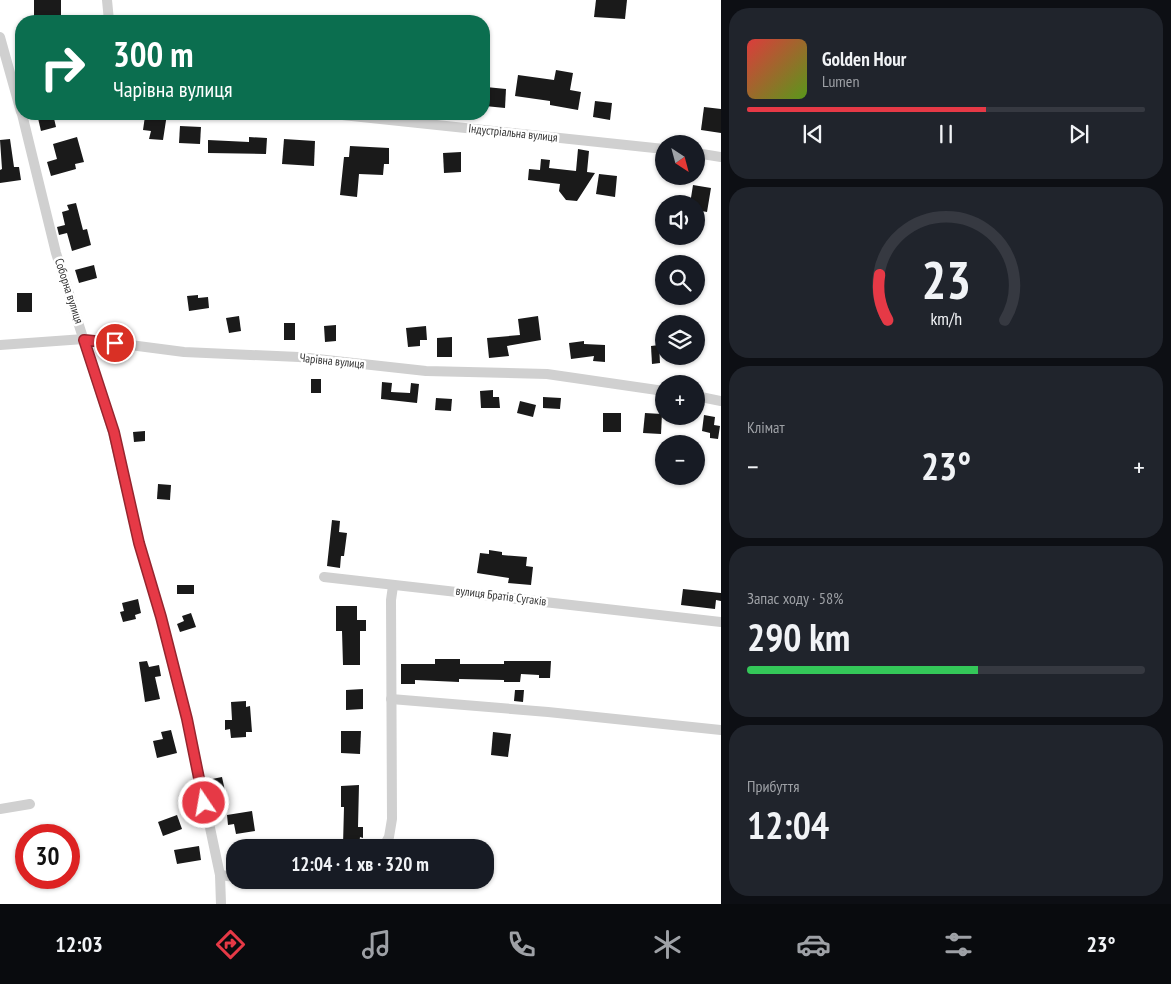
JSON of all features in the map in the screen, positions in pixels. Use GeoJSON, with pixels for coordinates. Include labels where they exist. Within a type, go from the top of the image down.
{"type":"FeatureCollection","features":[{"type":"Feature","properties":{"kind":"street"},"geometry":{"type":"LineString","coordinates":[[107,0],[108,15]]}},
{"type":"Feature","properties":{"kind":"street","name":"Соборна вулиця"},"geometry":{"type":"LineString","coordinates":[[0,37],[15,91]]}},
{"type":"Feature","properties":{"kind":"street","name":"Соборна вулиця"},"geometry":{"type":"LineString","coordinates":[[23,120],[56,253],[114,432],[139,543],[187,719],[220,875],[221,904]]}},
{"type":"Feature","properties":{"kind":"street","name":"Індустріальна вулиця"},"geometry":{"type":"LineString","coordinates":[[390,120],[655,148]]}},
{"type":"Feature","properties":{"kind":"street"},"geometry":{"type":"LineString","coordinates":[[705,154],[721,157]]}},
{"type":"Feature","properties":{"kind":"street","name":"Чарівна вулиця"},"geometry":{"type":"LineString","coordinates":[[0,345],[84,340],[184,352],[299,357],[426,371],[547,374],[655,389]]}},
{"type":"Feature","properties":{"kind":"street"},"geometry":{"type":"LineString","coordinates":[[705,398],[721,401]]}},
{"type":"Feature","properties":{"kind":"street","name":"вулиця Братів Сугаків"},"geometry":{"type":"LineString","coordinates":[[324,577],[721,622]]}},
{"type":"Feature","properties":{"kind":"street"},"geometry":{"type":"LineString","coordinates":[[388,839],[392,819],[391,699],[392,600],[394,586]]}},
{"type":"Feature","properties":{"kind":"street"},"geometry":{"type":"LineString","coordinates":[[391,699],[548,712],[721,730]]}},
{"type":"Feature","properties":{"kind":"street"},"geometry":{"type":"LineString","coordinates":[[0,809],[30,804]]}},
{"type":"Feature","properties":{"kind":"street"},"geometry":{"type":"LineString","coordinates":[[220,875],[226,876]]}},
{"type":"Feature","properties":{"kind":"building"},"geometry":{"type":"Polygon","coordinates":[[[34,0],[61,0],[61,15],[34,15],[34,0]]]}},
{"type":"Feature","properties":{"kind":"building"},"geometry":{"type":"Polygon","coordinates":[[[596,0],[627,0],[625,19],[594,17],[596,0]]]}},
{"type":"Feature","properties":{"kind":"building"},"geometry":{"type":"Polygon","coordinates":[[[556,70],[573,73],[570,90],[581,92],[578,110],[550,105],[550,101],[515,96],[518,75],[554,80],[556,70]]]}},
{"type":"Feature","properties":{"kind":"building"},"geometry":{"type":"Polygon","coordinates":[[[490,87],[506,89],[505,108],[490,106],[490,87]]]}},
{"type":"Feature","properties":{"kind":"building"},"geometry":{"type":"Polygon","coordinates":[[[595,101],[612,103],[610,120],[593,117],[595,101]]]}},
{"type":"Feature","properties":{"kind":"building"},"geometry":{"type":"Polygon","coordinates":[[[704,107],[721,109],[721,133],[701,130],[704,107]]]}},
{"type":"Feature","properties":{"kind":"building"},"geometry":{"type":"Polygon","coordinates":[[[38,120],[54,120],[56,127],[41,131],[38,120]]]}},
{"type":"Feature","properties":{"kind":"building"},"geometry":{"type":"Polygon","coordinates":[[[144,120],[166,120],[163,140],[149,139],[151,131],[143,130],[144,120]]]}},
{"type":"Feature","properties":{"kind":"building"},"geometry":{"type":"Polygon","coordinates":[[[180,126],[201,127],[200,144],[179,143],[180,126]]]}},
{"type":"Feature","properties":{"kind":"building"},"geometry":{"type":"Polygon","coordinates":[[[77,137],[84,162],[75,164],[76,169],[51,176],[47,162],[57,159],[53,144],[77,137]]]}},
{"type":"Feature","properties":{"kind":"building"},"geometry":{"type":"Polygon","coordinates":[[[249,137],[267,138],[266,154],[208,153],[208,140],[249,142],[249,137]]]}},
{"type":"Feature","properties":{"kind":"building"},"geometry":{"type":"Polygon","coordinates":[[[10,139],[14,167],[19,167],[21,180],[0,183],[0,170],[2,169],[0,140],[10,139]]]}},
{"type":"Feature","properties":{"kind":"building"},"geometry":{"type":"Polygon","coordinates":[[[284,139],[315,141],[314,166],[282,164],[284,139]]]}},
{"type":"Feature","properties":{"kind":"building"},"geometry":{"type":"Polygon","coordinates":[[[350,146],[389,148],[389,164],[384,164],[383,175],[359,174],[357,197],[340,195],[344,157],[349,157],[350,146]]]}},
{"type":"Feature","properties":{"kind":"building"},"geometry":{"type":"Polygon","coordinates":[[[578,149],[589,151],[587,172],[595,173],[577,201],[566,200],[559,191],[560,184],[528,180],[529,169],[540,170],[541,159],[550,160],[549,168],[576,171],[578,149]]]}},
{"type":"Feature","properties":{"kind":"building"},"geometry":{"type":"Polygon","coordinates":[[[461,152],[461,172],[444,173],[443,153],[461,152]]]}},
{"type":"Feature","properties":{"kind":"building"},"geometry":{"type":"Polygon","coordinates":[[[599,174],[617,176],[615,197],[596,194],[599,174]]]}},
{"type":"Feature","properties":{"kind":"building"},"geometry":{"type":"Polygon","coordinates":[[[693,185],[711,188],[707,212],[705,212],[705,195],[691,195],[693,185]]]}},
{"type":"Feature","properties":{"kind":"building"},"geometry":{"type":"Polygon","coordinates":[[[76,203],[83,230],[87,229],[91,245],[72,251],[67,233],[59,235],[57,227],[65,225],[62,212],[69,210],[67,205],[76,203]]]}},
{"type":"Feature","properties":{"kind":"building"},"geometry":{"type":"Polygon","coordinates":[[[94,265],[97,278],[79,283],[75,270],[94,265]]]}},
{"type":"Feature","properties":{"kind":"building"},"geometry":{"type":"Polygon","coordinates":[[[17,293],[32,293],[32,312],[17,312],[17,293]]]}},
{"type":"Feature","properties":{"kind":"building"},"geometry":{"type":"Polygon","coordinates":[[[198,295],[198,298],[208,297],[209,308],[189,311],[187,296],[198,295]]]}},
{"type":"Feature","properties":{"kind":"building"},"geometry":{"type":"Polygon","coordinates":[[[239,316],[241,331],[229,333],[226,318],[239,316]]]}},
{"type":"Feature","properties":{"kind":"building"},"geometry":{"type":"Polygon","coordinates":[[[538,316],[541,340],[507,346],[509,356],[489,358],[487,338],[520,335],[518,319],[538,316]]]}},
{"type":"Feature","properties":{"kind":"building"},"geometry":{"type":"Polygon","coordinates":[[[284,323],[295,323],[295,340],[284,340],[284,323]]]}},
{"type":"Feature","properties":{"kind":"building"},"geometry":{"type":"Polygon","coordinates":[[[336,325],[336,341],[325,342],[324,326],[336,325]]]}},
{"type":"Feature","properties":{"kind":"building"},"geometry":{"type":"Polygon","coordinates":[[[426,326],[427,340],[420,340],[420,346],[408,347],[406,328],[426,326]]]}},
{"type":"Feature","properties":{"kind":"building"},"geometry":{"type":"Polygon","coordinates":[[[452,337],[452,357],[437,357],[437,338],[452,337]]]}},
{"type":"Feature","properties":{"kind":"building"},"geometry":{"type":"Polygon","coordinates":[[[584,341],[584,344],[605,345],[605,362],[593,361],[594,356],[571,359],[569,343],[584,341]]]}},
{"type":"Feature","properties":{"kind":"building"},"geometry":{"type":"Polygon","coordinates":[[[651,346],[655,346],[655,364],[652,364],[651,346]]]}},
{"type":"Feature","properties":{"kind":"building"},"geometry":{"type":"Polygon","coordinates":[[[311,379],[321,379],[321,393],[311,393],[311,379]]]}},
{"type":"Feature","properties":{"kind":"building"},"geometry":{"type":"Polygon","coordinates":[[[382,382],[392,383],[391,392],[410,393],[411,383],[419,384],[417,403],[381,399],[382,382]]]}},
{"type":"Feature","properties":{"kind":"building"},"geometry":{"type":"Polygon","coordinates":[[[493,390],[493,397],[499,397],[500,408],[481,408],[480,391],[493,390]]]}},
{"type":"Feature","properties":{"kind":"building"},"geometry":{"type":"Polygon","coordinates":[[[543,397],[561,398],[560,409],[543,408],[543,397]]]}},
{"type":"Feature","properties":{"kind":"building"},"geometry":{"type":"Polygon","coordinates":[[[436,398],[452,399],[451,411],[435,410],[436,398]]]}},
{"type":"Feature","properties":{"kind":"building"},"geometry":{"type":"Polygon","coordinates":[[[520,401],[536,405],[533,417],[517,413],[520,401]]]}},
{"type":"Feature","properties":{"kind":"building"},"geometry":{"type":"Polygon","coordinates":[[[603,413],[621,413],[621,432],[603,432],[603,413]]]}},
{"type":"Feature","properties":{"kind":"building"},"geometry":{"type":"Polygon","coordinates":[[[645,413],[655,414],[655,425],[661,425],[661,434],[643,433],[645,413]]]}},
{"type":"Feature","properties":{"kind":"building"},"geometry":{"type":"Polygon","coordinates":[[[705,415],[715,417],[714,425],[720,426],[718,439],[710,438],[710,433],[702,431],[703,425],[705,425],[705,415]]]}},
{"type":"Feature","properties":{"kind":"building"},"geometry":{"type":"Polygon","coordinates":[[[145,431],[145,441],[134,442],[133,432],[145,431]]]}},
{"type":"Feature","properties":{"kind":"building"},"geometry":{"type":"Polygon","coordinates":[[[158,484],[171,485],[170,500],[157,499],[158,484]]]}},
{"type":"Feature","properties":{"kind":"building"},"geometry":{"type":"Polygon","coordinates":[[[332,520],[340,521],[339,532],[347,533],[344,556],[341,556],[340,568],[327,566],[332,520]]]}},
{"type":"Feature","properties":{"kind":"building"},"geometry":{"type":"Polygon","coordinates":[[[489,550],[502,552],[502,555],[527,557],[526,566],[533,567],[531,585],[508,583],[509,578],[477,573],[480,553],[489,554],[489,550]]]}},
{"type":"Feature","properties":{"kind":"building"},"geometry":{"type":"Polygon","coordinates":[[[177,585],[194,585],[194,594],[177,594],[177,585]]]}},
{"type":"Feature","properties":{"kind":"building"},"geometry":{"type":"Polygon","coordinates":[[[683,589],[721,593],[721,601],[716,600],[715,609],[681,605],[683,589]]]}},
{"type":"Feature","properties":{"kind":"building"},"geometry":{"type":"Polygon","coordinates":[[[138,599],[141,613],[135,615],[136,619],[123,622],[120,612],[124,611],[122,603],[138,599]]]}},
{"type":"Feature","properties":{"kind":"building"},"geometry":{"type":"Polygon","coordinates":[[[336,606],[357,606],[357,620],[366,620],[366,631],[360,631],[360,665],[343,665],[342,631],[336,631],[336,606]]]}},
{"type":"Feature","properties":{"kind":"building"},"geometry":{"type":"Polygon","coordinates":[[[191,613],[196,627],[180,632],[177,624],[184,621],[182,616],[191,613]]]}},
{"type":"Feature","properties":{"kind":"building"},"geometry":{"type":"Polygon","coordinates":[[[435,659],[460,659],[460,664],[504,664],[504,661],[551,661],[550,678],[539,678],[539,675],[521,674],[520,682],[459,679],[459,682],[415,680],[415,684],[401,684],[401,664],[435,664],[435,659]]]}},
{"type":"Feature","properties":{"kind":"building"},"geometry":{"type":"Polygon","coordinates":[[[147,661],[149,667],[159,665],[161,676],[155,677],[160,699],[145,702],[139,662],[147,661]]]}},
{"type":"Feature","properties":{"kind":"building"},"geometry":{"type":"Polygon","coordinates":[[[363,689],[363,709],[346,710],[346,690],[363,689]]]}},
{"type":"Feature","properties":{"kind":"building"},"geometry":{"type":"Polygon","coordinates":[[[515,690],[524,690],[523,702],[514,701],[515,690]]]}},
{"type":"Feature","properties":{"kind":"building"},"geometry":{"type":"Polygon","coordinates":[[[246,701],[246,707],[250,706],[252,732],[246,732],[246,737],[231,738],[230,729],[225,730],[225,720],[232,720],[231,702],[246,701]]]}},
{"type":"Feature","properties":{"kind":"building"},"geometry":{"type":"Polygon","coordinates":[[[171,730],[177,753],[157,758],[153,741],[163,739],[161,732],[171,730]]]}},
{"type":"Feature","properties":{"kind":"building"},"geometry":{"type":"Polygon","coordinates":[[[341,731],[361,731],[360,754],[341,753],[341,731]]]}},
{"type":"Feature","properties":{"kind":"building"},"geometry":{"type":"Polygon","coordinates":[[[493,732],[511,734],[508,757],[491,755],[493,732]]]}},
{"type":"Feature","properties":{"kind":"building"},"geometry":{"type":"Polygon","coordinates":[[[222,777],[227,800],[212,803],[207,780],[222,777]]]}},
{"type":"Feature","properties":{"kind":"building"},"geometry":{"type":"Polygon","coordinates":[[[359,785],[358,827],[363,827],[363,838],[343,839],[344,807],[341,807],[341,786],[359,785]]]}},
{"type":"Feature","properties":{"kind":"building"},"geometry":{"type":"Polygon","coordinates":[[[252,811],[255,831],[236,834],[234,824],[228,825],[227,815],[252,811]]]}},
{"type":"Feature","properties":{"kind":"building"},"geometry":{"type":"Polygon","coordinates":[[[177,815],[182,829],[163,836],[158,822],[177,815]]]}},
{"type":"Feature","properties":{"kind":"building"},"geometry":{"type":"Polygon","coordinates":[[[199,846],[201,860],[177,864],[174,850],[199,846]]]}},
{"type":"Feature","properties":{"kind":"route"},"geometry":{"type":"LineString","coordinates":[[115,343],[84,340],[114,432],[139,543],[161,617],[187,719],[204,803]]}}]}
